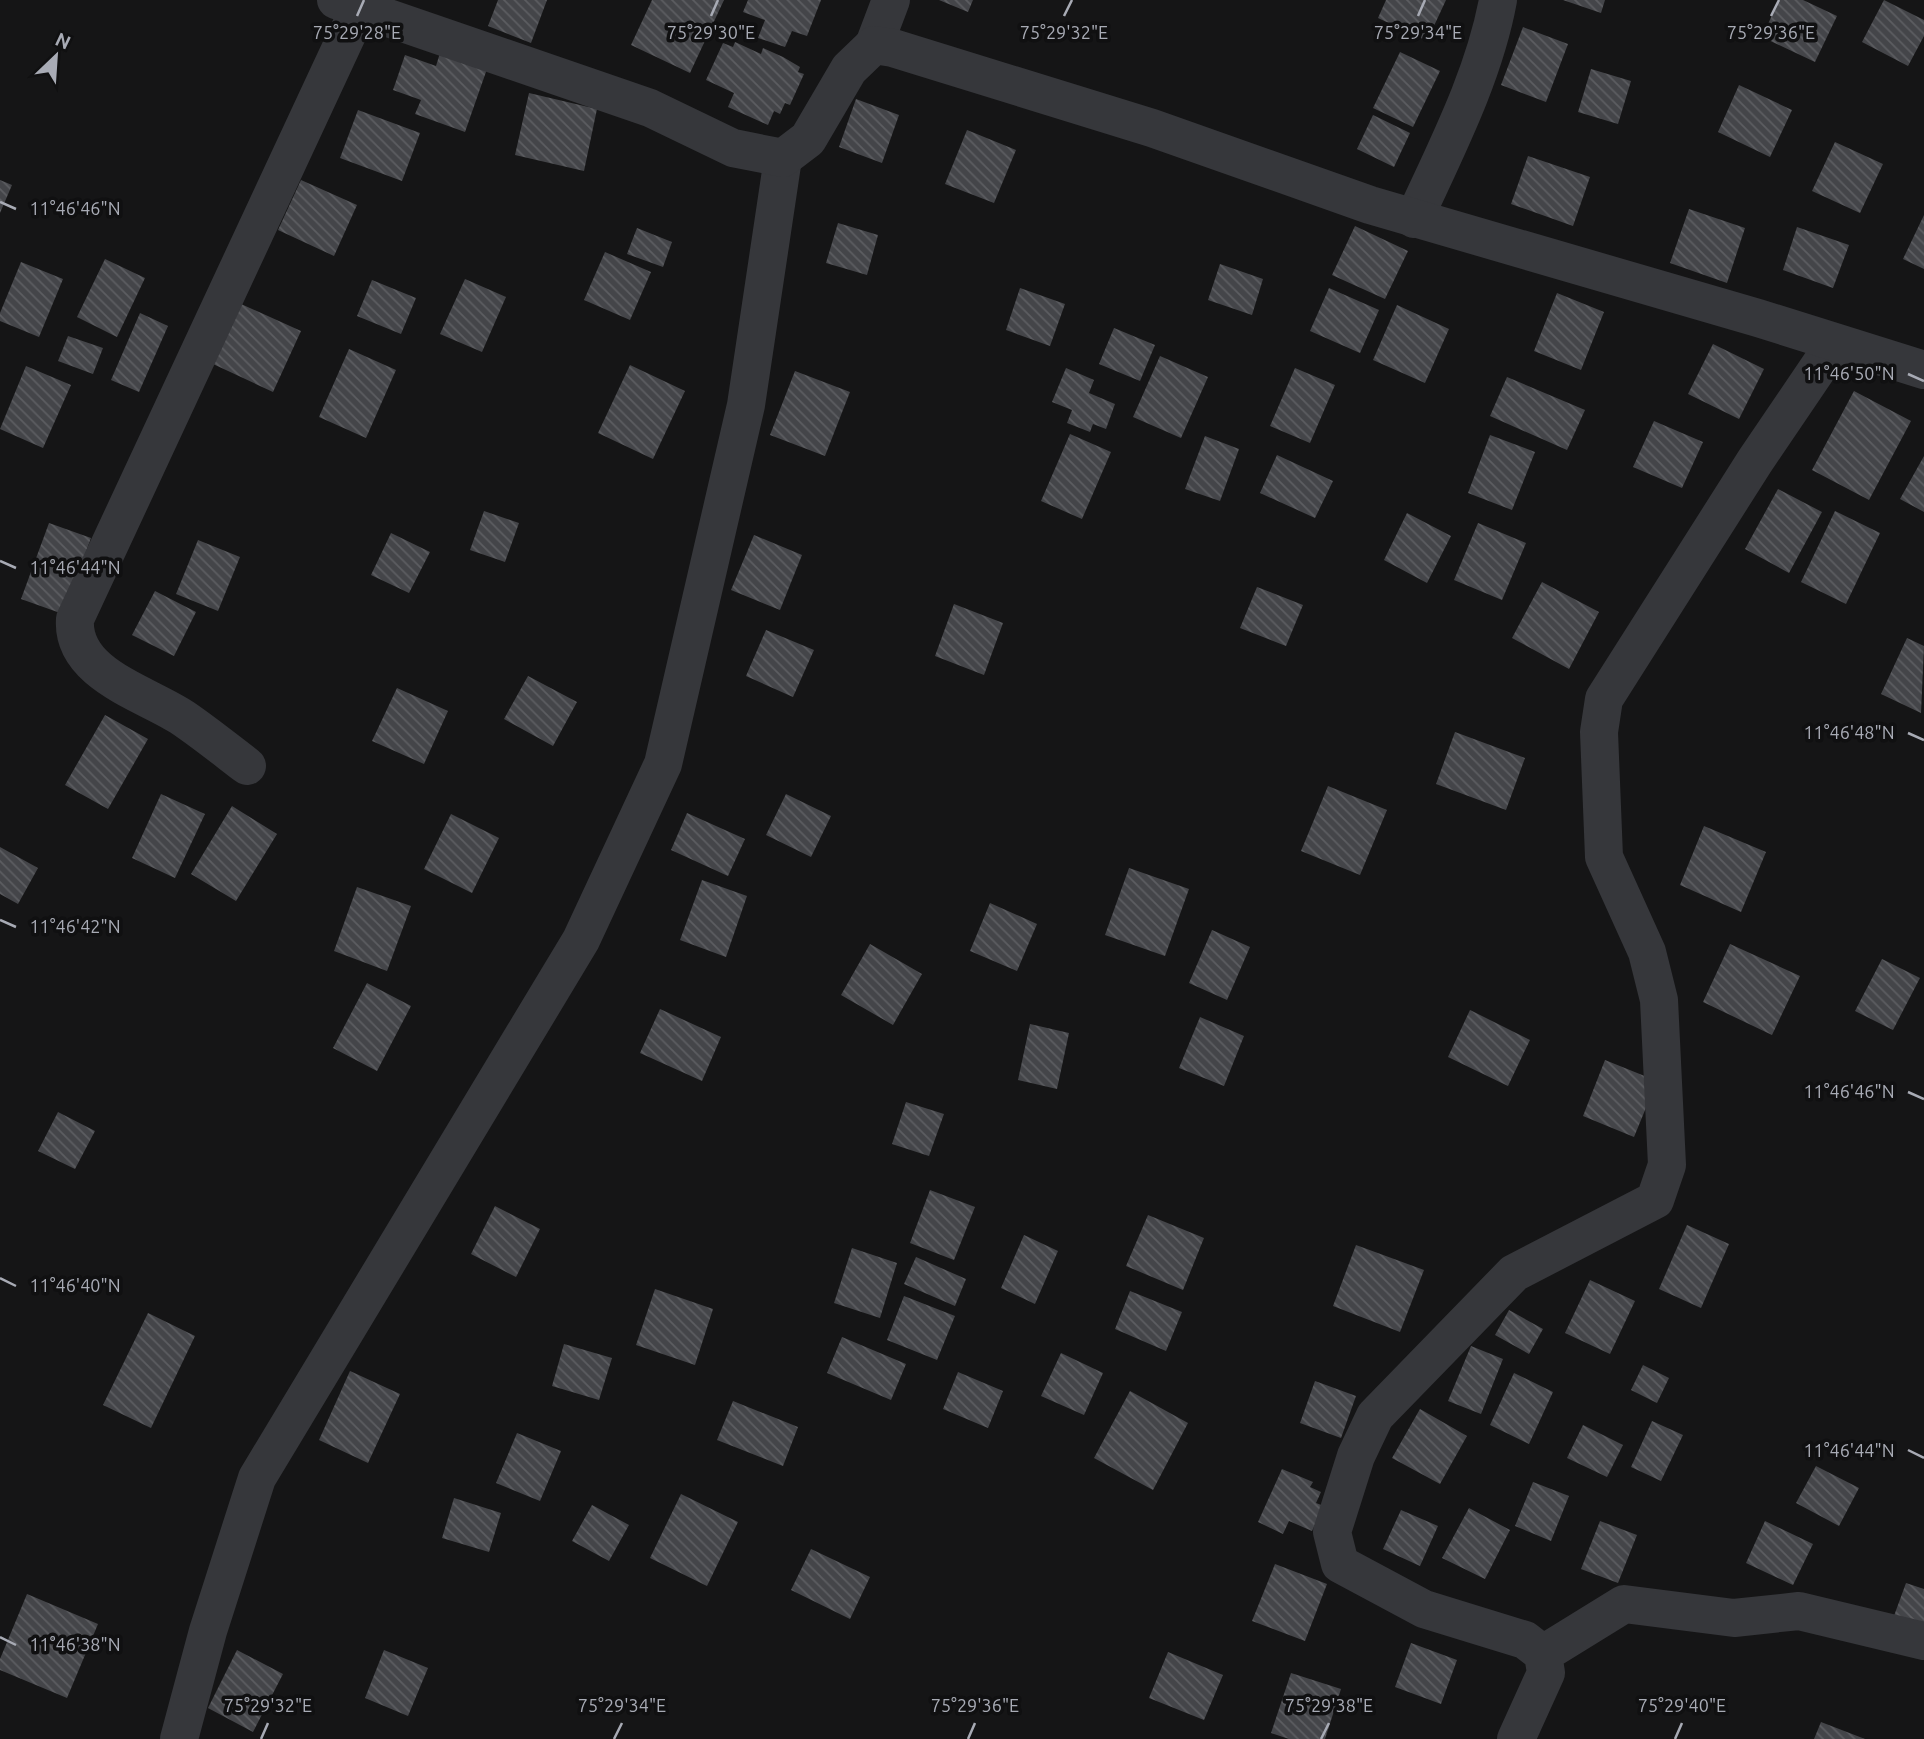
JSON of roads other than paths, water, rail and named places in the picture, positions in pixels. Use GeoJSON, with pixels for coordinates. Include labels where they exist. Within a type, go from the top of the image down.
{"type":"FeatureCollection","features":[{"type":"Feature","properties":{"kind":"street"},"geometry":{"type":"LineString","coordinates":[[179,1739],[208,1631],[257,1478],[581,940],[663,764],[746,405],[783,158],[808,139],[849,69],[874,45],[891,0]]}},
{"type":"Feature","properties":{"kind":"street"},"geometry":{"type":"LineString","coordinates":[[1414,219],[1449,143],[1493,30],[1498,0]]}},
{"type":"Feature","properties":{"kind":"street"},"geometry":{"type":"LineString","coordinates":[[247,766],[183,718],[103,671],[80,648],[74,633],[75,619],[348,5],[650,108],[733,148],[783,158]]}},
{"type":"Feature","properties":{"kind":"street"},"geometry":{"type":"LineString","coordinates":[[874,45],[893,48],[1152,128],[1414,219],[1758,318],[1924,370]]}},
{"type":"Feature","properties":{"kind":"street"},"geometry":{"type":"LineString","coordinates":[[1516,1739],[1546,1674],[1543,1654],[1525,1640],[1424,1609],[1340,1564],[1332,1532],[1356,1456],[1375,1416],[1514,1273],[1656,1200],[1667,1165],[1660,1000],[1647,952],[1604,857],[1599,732],[1604,699],[1755,461],[1835,343]]}},
{"type":"Feature","properties":{"kind":"street"},"geometry":{"type":"LineString","coordinates":[[1543,1654],[1624,1604],[1734,1618],[1799,1611],[1924,1641]]}}]}
